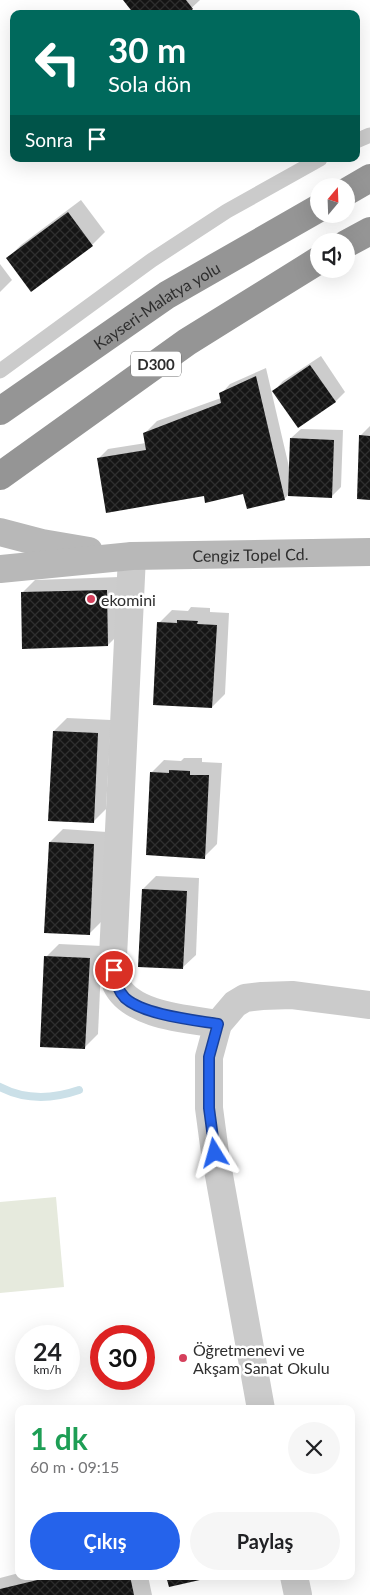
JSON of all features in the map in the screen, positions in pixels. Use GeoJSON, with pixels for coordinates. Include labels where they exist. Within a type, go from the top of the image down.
{"type":"FeatureCollection","features":[{"type":"Feature","properties":{"kind":"highway"},"geometry":{"type":"LineString","coordinates":[[355,187],[370,178]]}},
{"type":"Feature","properties":{"kind":"highway","name":"Kayseri-Malatya yolu"},"geometry":{"type":"LineString","coordinates":[[0,411],[167,295],[310,213]]}},
{"type":"Feature","properties":{"kind":"highway"},"geometry":{"type":"LineString","coordinates":[[355,239],[370,231]]}},
{"type":"Feature","properties":{"kind":"highway","name":"D300"},"geometry":{"type":"LineString","coordinates":[[0,476],[187,342],[310,266]]}},
{"type":"Feature","properties":{"kind":"main road"},"geometry":{"type":"LineString","coordinates":[[0,532],[42,543],[132,556]]}},
{"type":"Feature","properties":{"kind":"main road","name":"Cengiz Topel Cd."},"geometry":{"type":"LineString","coordinates":[[132,556],[370,552]]}},
{"type":"Feature","properties":{"kind":"main road"},"geometry":{"type":"LineString","coordinates":[[0,569],[132,556]]}},
{"type":"Feature","properties":{"kind":"street"},"geometry":{"type":"LineString","coordinates":[[132,556],[114,947],[115,983],[125,998],[142,1007],[180,1018],[218,1024]]}},
{"type":"Feature","properties":{"kind":"street"},"geometry":{"type":"LineString","coordinates":[[260,1405],[215,1153],[209,1108],[209,1057],[218,1024],[235,1004],[245,998],[292,995],[370,1005]]}},
{"type":"Feature","properties":{"kind":"street"},"geometry":{"type":"LineString","coordinates":[[295,1580],[298,1595]]}},
{"type":"Feature","properties":{"kind":"lane"},"geometry":{"type":"LineString","coordinates":[[0,371],[160,255],[227,212],[315,162]]}},
{"type":"Feature","properties":{"kind":"shaded area"},"geometry":{"type":"Polygon","coordinates":[[[56,1197],[64,1287],[0,1293],[0,1202],[56,1197]]]}},
{"type":"Feature","properties":{"kind":"building"},"geometry":{"type":"Polygon","coordinates":[[[123,0],[186,0],[193,9],[192,10],[131,10],[123,0]]]}},
{"type":"Feature","properties":{"kind":"building"},"geometry":{"type":"Polygon","coordinates":[[[68,212],[93,246],[31,292],[6,258],[68,212]]]}},
{"type":"Feature","properties":{"kind":"building"},"geometry":{"type":"Polygon","coordinates":[[[310,365],[336,402],[298,428],[272,391],[310,365]]]}},
{"type":"Feature","properties":{"kind":"building"},"geometry":{"type":"Polygon","coordinates":[[[256,376],[285,500],[247,509],[243,494],[205,503],[204,496],[106,513],[97,458],[146,450],[143,433],[221,403],[219,393],[256,376]]]}},
{"type":"Feature","properties":{"kind":"building"},"geometry":{"type":"Polygon","coordinates":[[[359,435],[370,436],[370,500],[357,499],[359,435]]]}},
{"type":"Feature","properties":{"kind":"building"},"geometry":{"type":"Polygon","coordinates":[[[290,438],[334,440],[332,498],[288,496],[290,438]]]}},
{"type":"Feature","properties":{"kind":"building"},"geometry":{"type":"Polygon","coordinates":[[[107,590],[108,646],[22,649],[21,592],[107,590]]]}},
{"type":"Feature","properties":{"kind":"building"},"geometry":{"type":"Polygon","coordinates":[[[177,620],[198,621],[197,624],[217,625],[212,708],[153,705],[157,622],[177,623],[177,620]]]}},
{"type":"Feature","properties":{"kind":"building"},"geometry":{"type":"Polygon","coordinates":[[[53,731],[98,733],[94,823],[48,821],[53,731]]]}},
{"type":"Feature","properties":{"kind":"building"},"geometry":{"type":"Polygon","coordinates":[[[169,770],[190,771],[190,775],[209,775],[205,859],[146,855],[150,772],[169,773],[169,770]]]}},
{"type":"Feature","properties":{"kind":"building"},"geometry":{"type":"Polygon","coordinates":[[[49,842],[94,844],[90,935],[44,933],[49,842]]]}},
{"type":"Feature","properties":{"kind":"building"},"geometry":{"type":"Polygon","coordinates":[[[142,889],[187,891],[183,969],[138,967],[142,889]]]}},
{"type":"Feature","properties":{"kind":"building"},"geometry":{"type":"Polygon","coordinates":[[[44,956],[90,958],[85,1049],[40,1047],[44,956]]]}},
{"type":"Feature","properties":{"kind":"building"},"geometry":{"type":"Polygon","coordinates":[[[37,1580],[131,1580],[134,1595],[0,1595],[0,1589],[37,1580]]]}},
{"type":"Feature","properties":{"kind":"building"},"geometry":{"type":"Polygon","coordinates":[[[167,1580],[200,1580],[169,1587],[167,1580]]]}},
{"type":"Feature","properties":{"kind":"waterway"},"geometry":{"type":"LineString","coordinates":[[0,1087],[19,1094],[39,1097],[79,1090]]}},
{"type":"Feature","properties":{"kind":"place","name":"ekomini"},"geometry":{"type":"Point","coordinates":[91,599]}},
{"type":"Feature","properties":{"kind":"place","name":"Öğretmenevi ve Akşam Sanat Okulu"},"geometry":{"type":"Point","coordinates":[183,1358]}},
{"type":"Feature","properties":{"kind":"route"},"geometry":{"type":"LineString","coordinates":[[114,970],[115,983],[125,998],[142,1007],[180,1018],[218,1024],[209,1057],[209,1108],[215,1153]]}}]}
